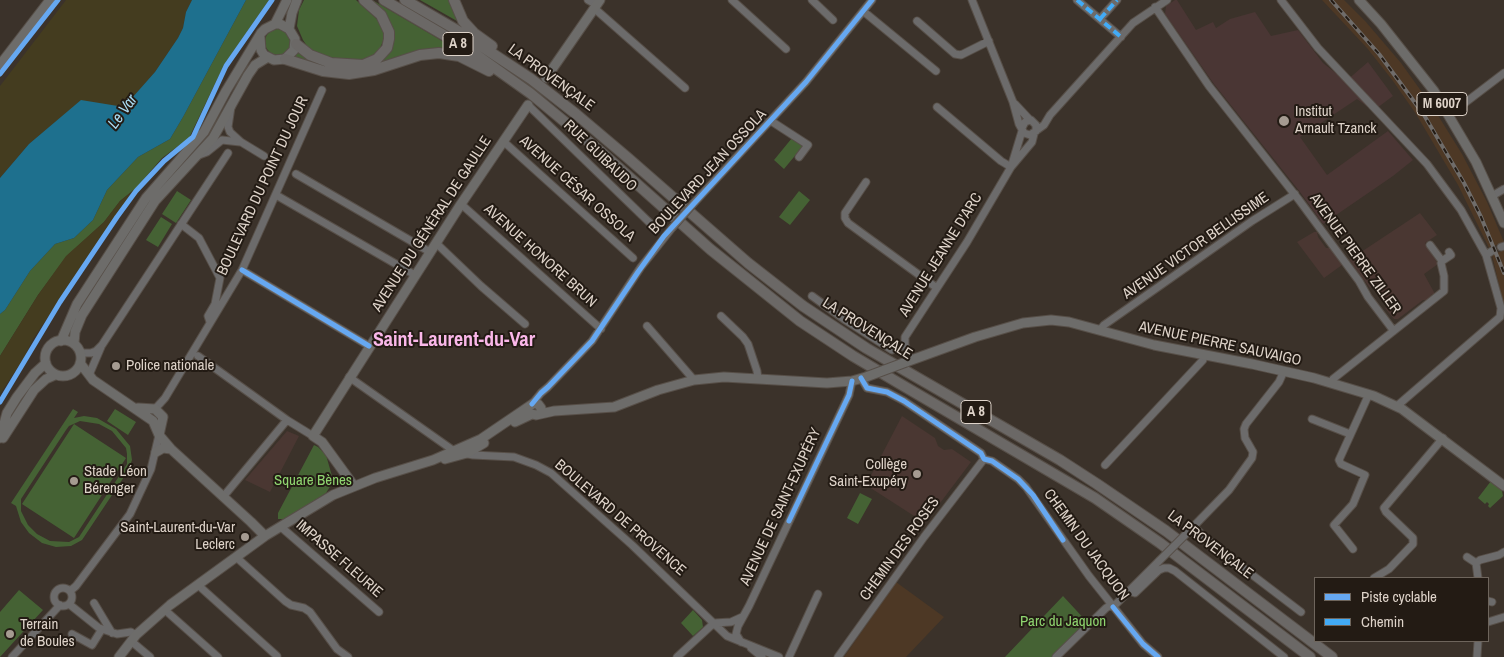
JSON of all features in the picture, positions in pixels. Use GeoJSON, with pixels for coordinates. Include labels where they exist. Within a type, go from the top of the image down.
{"type":"FeatureCollection","features":[{"type":"Feature","properties":{"kind":"highway"},"geometry":{"type":"LineString","coordinates":[[296,44],[310,55],[331,64],[363,64],[377,59],[386,48],[389,32],[381,15],[364,0]]}},
{"type":"Feature","properties":{"kind":"highway","name":"LA PROVENÇALE"},"geometry":{"type":"LineString","coordinates":[[384,0],[471,51],[530,93],[600,151],[710,249],[800,321],[902,386],[1095,498],[1181,558],[1310,657]]}},
{"type":"Feature","properties":{"kind":"highway","name":"LA PROVENÇALE"},"geometry":{"type":"LineString","coordinates":[[405,0],[460,32],[531,79],[628,158],[748,263],[803,306],[866,348],[1097,484],[1166,531],[1332,657]]}},
{"type":"Feature","properties":{"kind":"highway"},"geometry":{"type":"LineString","coordinates":[[454,0],[459,14],[468,26],[531,79]]}},
{"type":"Feature","properties":{"kind":"highway"},"geometry":{"type":"LineString","coordinates":[[285,59],[323,71],[349,74],[374,70],[420,55],[450,54],[471,61],[530,93]]}},
{"type":"Feature","properties":{"kind":"main road"},"geometry":{"type":"LineString","coordinates":[[0,65],[50,0]]}},
{"type":"Feature","properties":{"kind":"main road"},"geometry":{"type":"LineString","coordinates":[[275,24],[287,0]]}},
{"type":"Feature","properties":{"kind":"main road"},"geometry":{"type":"LineString","coordinates":[[290,29],[292,13],[298,0]]}},
{"type":"Feature","properties":{"kind":"main road","name":"M 6007"},"geometry":{"type":"LineString","coordinates":[[1359,0],[1425,79],[1449,115],[1476,162],[1504,223]]}},
{"type":"Feature","properties":{"kind":"main road"},"geometry":{"type":"LineString","coordinates":[[546,78],[597,5]]}},
{"type":"Feature","properties":{"kind":"main road"},"geometry":{"type":"LineString","coordinates":[[61,341],[77,304],[92,280],[146,198],[204,132],[226,91],[265,29],[275,24],[280,24],[290,29],[294,34],[296,44],[294,50],[285,59],[274,60],[261,50],[260,37]]}},
{"type":"Feature","properties":{"kind":"main road"},"geometry":{"type":"LineString","coordinates":[[72,374],[80,363],[80,353],[74,344],[75,332],[82,315],[145,216],[163,192],[213,138],[255,65],[268,57]]}},
{"type":"Feature","properties":{"kind":"main road","name":"AVENUE DU GÉNÉRAL DE GAULLE"},"geometry":{"type":"LineString","coordinates":[[313,436],[460,204],[528,105]]}},
{"type":"Feature","properties":{"kind":"main road","name":"AVENUE PIERRE SAUVAIGO"},"geometry":{"type":"LineString","coordinates":[[536,408],[554,411],[614,406],[658,390],[694,380],[724,377],[827,383],[852,381],[998,330],[1038,321],[1059,320],[1154,345],[1284,371],[1368,394],[1397,406],[1443,438],[1504,486]]}},
{"type":"Feature","properties":{"kind":"main road"},"geometry":{"type":"LineString","coordinates":[[74,344],[61,341],[56,342],[48,348],[46,363],[51,372],[55,374],[91,377]]}},
{"type":"Feature","properties":{"kind":"main road"},"geometry":{"type":"LineString","coordinates":[[0,438],[7,413],[17,396],[46,363]]}},
{"type":"Feature","properties":{"kind":"main road"},"geometry":{"type":"LineString","coordinates":[[80,363],[91,377],[153,421],[159,435],[171,449],[265,536]]}},
{"type":"Feature","properties":{"kind":"main road"},"geometry":{"type":"LineString","coordinates":[[0,442],[34,390],[55,374]]}},
{"type":"Feature","properties":{"kind":"main road"},"geometry":{"type":"LineString","coordinates":[[134,407],[148,410],[155,409]]}},
{"type":"Feature","properties":{"kind":"main road"},"geometry":{"type":"LineString","coordinates":[[433,460],[466,454],[536,408]]}},
{"type":"Feature","properties":{"kind":"main road"},"geometry":{"type":"LineString","coordinates":[[119,657],[134,638],[164,610],[265,536],[333,495],[454,451],[484,438],[536,408]]}},
{"type":"Feature","properties":{"kind":"main road"},"geometry":{"type":"LineString","coordinates":[[155,409],[163,419]]}},
{"type":"Feature","properties":{"kind":"main road"},"geometry":{"type":"LineString","coordinates":[[153,421],[155,409]]}},
{"type":"Feature","properties":{"kind":"main road"},"geometry":{"type":"LineString","coordinates":[[153,421],[163,419]]}},
{"type":"Feature","properties":{"kind":"main road"},"geometry":{"type":"LineString","coordinates":[[159,435],[163,419]]}},
{"type":"Feature","properties":{"kind":"main road"},"geometry":{"type":"LineString","coordinates":[[313,436],[322,442],[354,486]]}},
{"type":"Feature","properties":{"kind":"main road"},"geometry":{"type":"LineString","coordinates":[[156,452],[166,448],[171,449]]}},
{"type":"Feature","properties":{"kind":"street"},"geometry":{"type":"LineString","coordinates":[[588,0],[597,5],[685,88]]}},
{"type":"Feature","properties":{"kind":"street"},"geometry":{"type":"LineString","coordinates":[[732,0],[786,48]]}},
{"type":"Feature","properties":{"kind":"street"},"geometry":{"type":"LineString","coordinates":[[812,0],[833,20]]}},
{"type":"Feature","properties":{"kind":"street","name":"BOULEVARD JEAN OSSOLA"},"geometry":{"type":"LineString","coordinates":[[536,408],[548,387],[585,350],[601,329],[641,267],[672,228],[811,76],[872,0]]}},
{"type":"Feature","properties":{"kind":"street"},"geometry":{"type":"LineString","coordinates":[[972,0],[1013,102],[1019,124],[1027,135],[1035,132],[1036,125],[1013,102]]}},
{"type":"Feature","properties":{"kind":"street"},"geometry":{"type":"LineString","coordinates":[[1077,0],[1121,37]]}},
{"type":"Feature","properties":{"kind":"street"},"geometry":{"type":"LineString","coordinates":[[1100,19],[1117,0]]}},
{"type":"Feature","properties":{"kind":"street","name":"AVENUE JEANNE D'ARC"},"geometry":{"type":"LineString","coordinates":[[905,346],[905,337],[1012,167],[1032,142],[1035,132],[1044,125],[1050,115],[1137,19],[1167,0]]}},
{"type":"Feature","properties":{"kind":"street"},"geometry":{"type":"LineString","coordinates":[[1281,0],[1318,48],[1427,164],[1462,210],[1489,253],[1501,313],[1497,320],[1397,406]]}},
{"type":"Feature","properties":{"kind":"street","name":"AVENUE PIERRE ZILLER"},"geometry":{"type":"LineString","coordinates":[[1155,7],[1214,91],[1295,194],[1395,329],[1333,379],[1331,383]]}},
{"type":"Feature","properties":{"kind":"street"},"geometry":{"type":"LineString","coordinates":[[862,11],[936,71]]}},
{"type":"Feature","properties":{"kind":"street"},"geometry":{"type":"LineString","coordinates":[[917,21],[955,54],[961,55],[989,41]]}},
{"type":"Feature","properties":{"kind":"street"},"geometry":{"type":"LineString","coordinates":[[1449,115],[1504,73]]}},
{"type":"Feature","properties":{"kind":"street","name":"BOULEVARD DU POINT DU JOUR"},"geometry":{"type":"LineString","coordinates":[[155,409],[165,398],[242,270],[322,90]]}},
{"type":"Feature","properties":{"kind":"street"},"geometry":{"type":"LineString","coordinates":[[231,104],[231,116],[228,127],[230,132],[241,142],[264,156]]}},
{"type":"Feature","properties":{"kind":"street","name":"RUE GUIBAUDO"},"geometry":{"type":"LineString","coordinates":[[528,105],[653,226]]}},
{"type":"Feature","properties":{"kind":"street"},"geometry":{"type":"LineString","coordinates":[[937,107],[1012,167]]}},
{"type":"Feature","properties":{"kind":"street"},"geometry":{"type":"LineString","coordinates":[[1022,129],[1023,123],[1050,115]]}},
{"type":"Feature","properties":{"kind":"street"},"geometry":{"type":"LineString","coordinates":[[771,121],[808,145],[798,157]]}},
{"type":"Feature","properties":{"kind":"street","name":"AVENUE JEANNE D'ARC"},"geometry":{"type":"LineString","coordinates":[[1012,167],[1022,129]]}},
{"type":"Feature","properties":{"kind":"street"},"geometry":{"type":"LineString","coordinates":[[198,155],[207,152],[222,140],[241,142]]}},
{"type":"Feature","properties":{"kind":"street","name":"AVENUE CÉSAR OSSOLA"},"geometry":{"type":"LineString","coordinates":[[503,141],[633,258]]}},
{"type":"Feature","properties":{"kind":"street"},"geometry":{"type":"LineString","coordinates":[[91,377],[90,369],[102,345],[228,154]]}},
{"type":"Feature","properties":{"kind":"street"},"geometry":{"type":"LineString","coordinates":[[296,174],[430,252]]}},
{"type":"Feature","properties":{"kind":"street"},"geometry":{"type":"LineString","coordinates":[[866,182],[845,213],[848,223],[937,288]]}},
{"type":"Feature","properties":{"kind":"street"},"geometry":{"type":"LineString","coordinates":[[1492,196],[1504,189]]}},
{"type":"Feature","properties":{"kind":"street","name":"AVENUE VICTOR BELLISSIME"},"geometry":{"type":"LineString","coordinates":[[1104,331],[1112,321],[1169,280],[1252,221],[1295,194]]}},
{"type":"Feature","properties":{"kind":"street"},"geometry":{"type":"LineString","coordinates":[[276,195],[415,275]]}},
{"type":"Feature","properties":{"kind":"street","name":"AVENUE HONORE BRUN"},"geometry":{"type":"LineString","coordinates":[[460,204],[601,329]]}},
{"type":"Feature","properties":{"kind":"street"},"geometry":{"type":"LineString","coordinates":[[181,224],[199,238],[220,278],[215,304],[208,316],[210,322]]}},
{"type":"Feature","properties":{"kind":"street"},"geometry":{"type":"LineString","coordinates":[[436,243],[481,286],[525,324]]}},
{"type":"Feature","properties":{"kind":"street"},"geometry":{"type":"LineString","coordinates":[[1395,329],[1444,291],[1442,261],[1430,245]]}},
{"type":"Feature","properties":{"kind":"street"},"geometry":{"type":"LineString","coordinates":[[1442,261],[1450,255],[1449,252]]}},
{"type":"Feature","properties":{"kind":"street"},"geometry":{"type":"LineString","coordinates":[[242,270],[369,346]]}},
{"type":"Feature","properties":{"kind":"street"},"geometry":{"type":"LineString","coordinates":[[812,296],[844,320],[892,350],[905,346],[908,361]]}},
{"type":"Feature","properties":{"kind":"street"},"geometry":{"type":"LineString","coordinates":[[721,316],[748,344],[758,378]]}},
{"type":"Feature","properties":{"kind":"street"},"geometry":{"type":"LineString","coordinates":[[647,326],[694,380]]}},
{"type":"Feature","properties":{"kind":"street"},"geometry":{"type":"LineString","coordinates":[[197,344],[198,356],[313,436]]}},
{"type":"Feature","properties":{"kind":"street"},"geometry":{"type":"LineString","coordinates":[[80,353],[91,353],[102,345]]}},
{"type":"Feature","properties":{"kind":"street"},"geometry":{"type":"LineString","coordinates":[[188,360],[198,356]]}},
{"type":"Feature","properties":{"kind":"street"},"geometry":{"type":"LineString","coordinates":[[1105,465],[1203,360],[1204,356]]}},
{"type":"Feature","properties":{"kind":"street"},"geometry":{"type":"LineString","coordinates":[[1056,657],[1096,617],[1129,591],[1229,490],[1252,458],[1252,452],[1245,438],[1244,429],[1246,424],[1279,382],[1284,371]]}},
{"type":"Feature","properties":{"kind":"street"},"geometry":{"type":"LineString","coordinates":[[349,377],[454,451]]}},
{"type":"Feature","properties":{"kind":"street","name":"CHEMIN DU JACQUON"},"geometry":{"type":"LineString","coordinates":[[864,378],[868,388],[887,392],[904,401],[981,453],[984,459],[992,461],[1018,479],[1037,500],[1112,606],[1143,644],[1158,657]]}},
{"type":"Feature","properties":{"kind":"street","name":"AVENUE DE SAINT-EXUPÉRY"},"geometry":{"type":"LineString","coordinates":[[742,642],[738,638],[736,631],[849,395],[852,381]]}},
{"type":"Feature","properties":{"kind":"street"},"geometry":{"type":"LineString","coordinates":[[1353,549],[1334,525],[1353,504],[1365,477],[1363,474],[1339,462],[1368,394]]}},
{"type":"Feature","properties":{"kind":"street"},"geometry":{"type":"LineString","coordinates":[[1312,419],[1350,434]]}},
{"type":"Feature","properties":{"kind":"street"},"geometry":{"type":"LineString","coordinates":[[223,497],[288,420]]}},
{"type":"Feature","properties":{"kind":"street"},"geometry":{"type":"LineString","coordinates":[[70,591],[76,586],[130,514],[151,469],[159,435]]}},
{"type":"Feature","properties":{"kind":"street"},"geometry":{"type":"LineString","coordinates":[[1376,577],[1389,569],[1412,547],[1414,541],[1384,508],[1443,438]]}},
{"type":"Feature","properties":{"kind":"street"},"geometry":{"type":"LineString","coordinates":[[466,454],[474,442]]}},
{"type":"Feature","properties":{"kind":"street","name":"BOULEVARD DE PROVENCE"},"geometry":{"type":"LineString","coordinates":[[454,451],[466,454],[514,457],[551,473],[632,545],[727,636],[768,656],[779,657]]}},
{"type":"Feature","properties":{"kind":"street","name":"CHEMIN DES ROSES"},"geometry":{"type":"LineString","coordinates":[[838,657],[924,537],[984,459]]}},
{"type":"Feature","properties":{"kind":"street","name":"IMPASSE FLEURIE"},"geometry":{"type":"LineString","coordinates":[[281,527],[378,612]]}},
{"type":"Feature","properties":{"kind":"street"},"geometry":{"type":"LineString","coordinates":[[1192,528],[1301,612]]}},
{"type":"Feature","properties":{"kind":"street"},"geometry":{"type":"LineString","coordinates":[[1476,562],[1504,552]]}},
{"type":"Feature","properties":{"kind":"street"},"geometry":{"type":"LineString","coordinates":[[1467,557],[1476,562]]}},
{"type":"Feature","properties":{"kind":"street"},"geometry":{"type":"LineString","coordinates":[[236,558],[291,605],[304,608],[310,612],[332,643],[348,657]]}},
{"type":"Feature","properties":{"kind":"street"},"geometry":{"type":"LineString","coordinates":[[1476,562],[1478,577]]}},
{"type":"Feature","properties":{"kind":"street"},"geometry":{"type":"LineString","coordinates":[[1129,591],[1135,593],[1159,570],[1168,568],[1175,571],[1284,657]]}},
{"type":"Feature","properties":{"kind":"street"},"geometry":{"type":"LineString","coordinates":[[198,585],[277,656]]}},
{"type":"Feature","properties":{"kind":"street"},"geometry":{"type":"LineString","coordinates":[[60,605],[55,600],[56,591],[63,588],[70,591]]}},
{"type":"Feature","properties":{"kind":"street"},"geometry":{"type":"LineString","coordinates":[[69,604],[72,599],[70,591]]}},
{"type":"Feature","properties":{"kind":"street"},"geometry":{"type":"LineString","coordinates":[[789,657],[818,594]]}},
{"type":"Feature","properties":{"kind":"street"},"geometry":{"type":"LineString","coordinates":[[94,603],[112,633]]}},
{"type":"Feature","properties":{"kind":"street"},"geometry":{"type":"LineString","coordinates":[[12,657],[60,605],[69,604],[87,620],[102,629],[121,635],[131,632],[150,657]]}},
{"type":"Feature","properties":{"kind":"street"},"geometry":{"type":"LineString","coordinates":[[164,610],[218,657]]}},
{"type":"Feature","properties":{"kind":"street"},"geometry":{"type":"LineString","coordinates":[[677,657],[714,623],[731,622],[743,617]]}},
{"type":"Feature","properties":{"kind":"street"},"geometry":{"type":"LineString","coordinates":[[1489,622],[1504,617]]}},
{"type":"Feature","properties":{"kind":"street"},"geometry":{"type":"LineString","coordinates":[[72,634],[92,645],[102,629]]}},
{"type":"Feature","properties":{"kind":"street"},"geometry":{"type":"LineString","coordinates":[[1476,657],[1478,642]]}},
{"type":"Feature","properties":{"kind":"street","name":"BOULEVARD DE PROVENCE"},"geometry":{"type":"LineString","coordinates":[[749,646],[762,657]]}},
{"type":"Feature","properties":{"kind":"shaded area","name":"Institut Arnault Tzanck"},"geometry":{"type":"Polygon","coordinates":[[[1177,0],[1196,30],[1213,22],[1216,28],[1230,19],[1255,12],[1271,36],[1298,30],[1323,63],[1346,81],[1368,62],[1393,96],[1373,111],[1357,99],[1300,137],[1327,175],[1388,131],[1413,160],[1323,224],[1300,192],[1214,84],[1165,14],[1166,6],[1177,0]]]}},
{"type":"Feature","properties":{"kind":"shaded area"},"geometry":{"type":"Polygon","coordinates":[[[1322,0],[1344,0],[1366,22],[1401,63],[1434,109],[1462,154],[1487,202],[1504,242],[1489,248],[1458,185],[1416,114],[1367,48],[1322,0]]]}},
{"type":"Feature","properties":{"kind":"shaded area"},"geometry":{"type":"Polygon","coordinates":[[[1420,213],[1437,235],[1425,243],[1438,264],[1424,274],[1435,294],[1431,295],[1431,298],[1427,300],[1423,300],[1398,319],[1394,319],[1385,308],[1389,306],[1374,285],[1370,288],[1349,260],[1420,213]]]}},
{"type":"Feature","properties":{"kind":"shaded area"},"geometry":{"type":"Polygon","coordinates":[[[1317,232],[1318,237],[1326,248],[1330,248],[1342,265],[1324,278],[1297,242],[1317,232]]]}},
{"type":"Feature","properties":{"kind":"shaded area"},"geometry":{"type":"Polygon","coordinates":[[[1504,250],[1504,306],[1492,255],[1504,250]]]}},
{"type":"Feature","properties":{"kind":"shaded area","name":"Collège Saint-Exupéry"},"geometry":{"type":"Polygon","coordinates":[[[902,416],[935,438],[938,446],[944,450],[952,449],[971,462],[925,523],[866,485],[902,416]]]}},
{"type":"Feature","properties":{"kind":"shaded area"},"geometry":{"type":"Polygon","coordinates":[[[287,431],[299,436],[270,492],[245,480],[287,431]]]}},
{"type":"Feature","properties":{"kind":"shaded area"},"geometry":{"type":"Polygon","coordinates":[[[896,582],[944,617],[906,657],[844,657],[896,582]]]}},
{"type":"Feature","properties":{"kind":"green space"},"geometry":{"type":"Polygon","coordinates":[[[246,0],[269,0],[224,65],[189,138],[162,158],[136,188],[120,201],[104,222],[67,256],[38,295],[0,356],[0,314],[5,310],[30,271],[55,244],[74,238],[93,220],[107,190],[138,157],[170,139],[246,0]]]}},
{"type":"Feature","properties":{"kind":"green space"},"geometry":{"type":"Polygon","coordinates":[[[304,0],[356,0],[381,23],[384,31],[383,41],[378,53],[369,59],[358,61],[327,57],[309,49],[297,26],[299,10],[304,0]]]}},
{"type":"Feature","properties":{"kind":"green space"},"geometry":{"type":"Polygon","coordinates":[[[420,0],[450,0],[457,21],[420,0]]]}},
{"type":"Feature","properties":{"kind":"green space"},"geometry":{"type":"Polygon","coordinates":[[[374,1],[461,52],[378,67],[339,71],[293,58],[299,51],[311,61],[331,68],[379,63],[389,53],[392,29],[389,19],[374,1]]]}},
{"type":"Feature","properties":{"kind":"green space"},"geometry":{"type":"Polygon","coordinates":[[[278,29],[287,33],[291,42],[287,51],[278,55],[269,51],[265,42],[269,33],[278,29]]]}},
{"type":"Feature","properties":{"kind":"green space"},"geometry":{"type":"Polygon","coordinates":[[[792,138],[803,146],[784,169],[774,160],[792,138]]]}},
{"type":"Feature","properties":{"kind":"green space"},"geometry":{"type":"Polygon","coordinates":[[[177,191],[191,200],[176,223],[162,214],[177,191]]]}},
{"type":"Feature","properties":{"kind":"green space"},"geometry":{"type":"Polygon","coordinates":[[[799,191],[810,200],[790,225],[779,217],[799,191]]]}},
{"type":"Feature","properties":{"kind":"green space"},"geometry":{"type":"Polygon","coordinates":[[[161,217],[172,224],[158,247],[146,240],[161,217]]]}},
{"type":"Feature","properties":{"kind":"green space","name":"Stade Léon Bérenger"},"geometry":{"type":"Polygon","coordinates":[[[73,409],[78,412],[74,418],[84,416],[97,418],[116,429],[130,446],[132,460],[128,471],[82,540],[71,546],[56,547],[42,543],[29,533],[21,522],[16,506],[11,503],[73,409]],[[80,421],[69,426],[21,499],[21,511],[28,525],[37,534],[50,541],[69,542],[79,537],[127,464],[126,448],[112,431],[99,424],[80,421]]]}},
{"type":"Feature","properties":{"kind":"green space"},"geometry":{"type":"Polygon","coordinates":[[[115,409],[136,422],[128,435],[107,421],[115,409]]]}},
{"type":"Feature","properties":{"kind":"green space","name":"Stade Léon Bérenger"},"geometry":{"type":"Polygon","coordinates":[[[74,424],[126,458],[74,538],[22,504],[74,424]]]}},
{"type":"Feature","properties":{"kind":"green space","name":"Square Bènes"},"geometry":{"type":"Polygon","coordinates":[[[314,445],[326,455],[332,476],[331,485],[326,493],[317,499],[285,519],[278,519],[278,513],[314,445]]]}},
{"type":"Feature","properties":{"kind":"green space"},"geometry":{"type":"Polygon","coordinates":[[[1491,481],[1502,491],[1503,496],[1490,508],[1487,502],[1485,504],[1478,498],[1491,481]]]}},
{"type":"Feature","properties":{"kind":"green space"},"geometry":{"type":"Polygon","coordinates":[[[860,493],[872,499],[858,524],[847,518],[860,493]]]}},
{"type":"Feature","properties":{"kind":"green space","name":"Terrain de Boules"},"geometry":{"type":"Polygon","coordinates":[[[19,590],[43,610],[0,657],[0,612],[19,590]]]}},
{"type":"Feature","properties":{"kind":"green space","name":"Parc du Jaquon"},"geometry":{"type":"Polygon","coordinates":[[[1063,596],[1088,623],[1055,657],[1005,657],[1063,596]]]}},
{"type":"Feature","properties":{"kind":"green space"},"geometry":{"type":"Polygon","coordinates":[[[693,610],[702,620],[703,627],[693,636],[681,623],[693,610]]]}},
{"type":"Feature","properties":{"kind":"sand"},"geometry":{"type":"Polygon","coordinates":[[[66,0],[192,0],[178,38],[155,72],[124,108],[81,101],[29,144],[0,178],[0,86],[66,0]]]}},
{"type":"Feature","properties":{"kind":"sand"},"geometry":{"type":"Polygon","coordinates":[[[136,188],[33,339],[24,358],[0,394],[0,356],[38,295],[66,256],[104,222],[120,201],[136,188]]]}},
{"type":"Feature","properties":{"kind":"water","name":"Le Var"},"geometry":{"type":"Polygon","coordinates":[[[192,0],[246,0],[170,139],[138,157],[107,190],[93,220],[74,238],[55,244],[30,271],[5,310],[0,314],[0,178],[29,144],[81,100],[124,107],[155,72],[178,38],[192,0]]]}},
{"type":"Feature","properties":{"kind":"railway"},"geometry":{"type":"LineString","coordinates":[[1331,0],[1379,54],[1424,115],[1464,183],[1481,217],[1504,273]]}},
{"type":"Feature","properties":{"kind":"marked path"},"geometry":{"type":"LineString","coordinates":[[1077,0],[1121,37]]}},
{"type":"Feature","properties":{"kind":"marked path"},"geometry":{"type":"LineString","coordinates":[[1100,19],[1117,0]]}},
{"type":"Feature","properties":{"kind":"cycle path"},"geometry":{"type":"LineString","coordinates":[[0,74],[58,0]]}},
{"type":"Feature","properties":{"kind":"cycle path"},"geometry":{"type":"LineString","coordinates":[[0,402],[60,302],[117,217],[136,191],[164,161],[193,137],[226,66],[272,0]]}},
{"type":"Feature","properties":{"kind":"cycle path"},"geometry":{"type":"LineString","coordinates":[[532,404],[592,341],[664,236],[806,82],[872,0]]}},
{"type":"Feature","properties":{"kind":"cycle path"},"geometry":{"type":"LineString","coordinates":[[242,270],[369,346]]}},
{"type":"Feature","properties":{"kind":"cycle path"},"geometry":{"type":"LineString","coordinates":[[861,378],[867,388],[887,392],[904,401],[981,453],[984,459],[992,461],[1018,479],[1033,495],[1063,540]]}},
{"type":"Feature","properties":{"kind":"cycle path"},"geometry":{"type":"LineString","coordinates":[[789,521],[849,395],[852,381]]}},
{"type":"Feature","properties":{"kind":"cycle path"},"geometry":{"type":"LineString","coordinates":[[1113,607],[1143,644],[1158,657]]}},
{"type":"Feature","properties":{"kind":"place","name":"Institut Arnault Tzanck"},"geometry":{"type":"Point","coordinates":[1284,121]}},
{"type":"Feature","properties":{"kind":"place","name":"Police nationale"},"geometry":{"type":"Point","coordinates":[116,366]}},
{"type":"Feature","properties":{"kind":"place","name":"Collège Saint-Exupéry"},"geometry":{"type":"Point","coordinates":[917,474]}},
{"type":"Feature","properties":{"kind":"place","name":"Stade Léon Bérenger"},"geometry":{"type":"Point","coordinates":[74,481]}},
{"type":"Feature","properties":{"kind":"place","name":"Saint-Laurent-du-Var Leclerc"},"geometry":{"type":"Point","coordinates":[245,537]}},
{"type":"Feature","properties":{"kind":"place","name":"Terrain de Boules"},"geometry":{"type":"Point","coordinates":[10,634]}},
{"type":"Feature","properties":{"kind":"district","name":"Saint-Laurent-du-Var"},"geometry":{"type":"Point","coordinates":[454,341]}}]}
